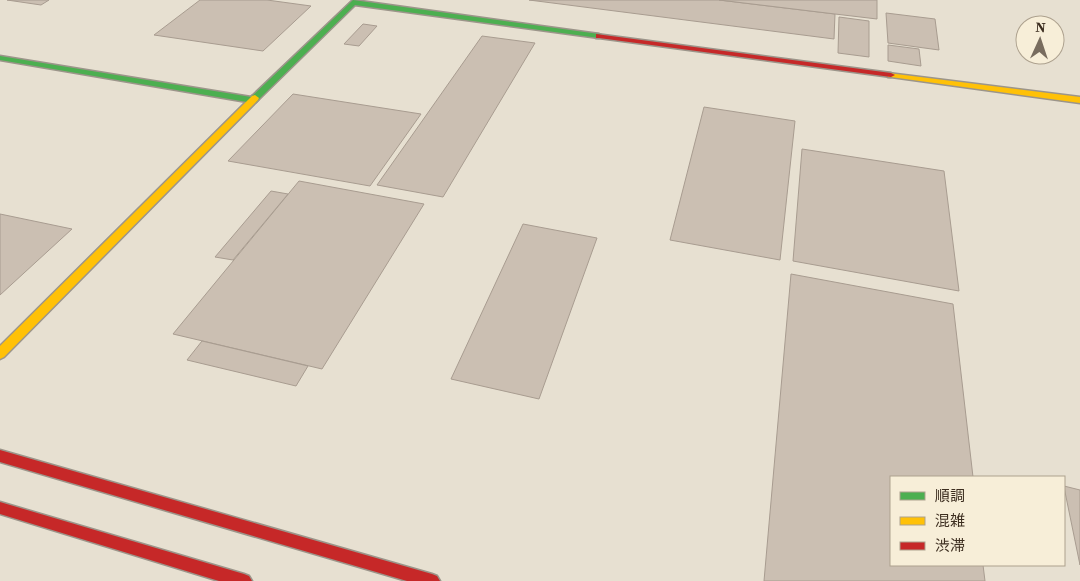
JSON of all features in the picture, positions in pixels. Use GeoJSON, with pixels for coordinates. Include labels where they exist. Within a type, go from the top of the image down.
{"type":"FeatureCollection","features":[{"type":"Feature","properties":{"kind":"street"},"geometry":{"type":"LineString","coordinates":[[0,354],[253,100],[355,2],[1080,100]]}},
{"type":"Feature","properties":{"kind":"street"},"geometry":{"type":"LineString","coordinates":[[0,58],[253,100]]}},
{"type":"Feature","properties":{"kind":"street"},"geometry":{"type":"LineString","coordinates":[[0,456],[432,581]]}},
{"type":"Feature","properties":{"kind":"street"},"geometry":{"type":"LineString","coordinates":[[0,508],[244,581]]}},
{"type":"Feature","properties":{"kind":"building"},"geometry":{"type":"Polygon","coordinates":[[[7,0],[49,0],[41,5],[7,0]]]}},
{"type":"Feature","properties":{"kind":"building"},"geometry":{"type":"Polygon","coordinates":[[[200,0],[267,0],[311,6],[263,51],[154,35],[200,0]]]}},
{"type":"Feature","properties":{"kind":"building"},"geometry":{"type":"Polygon","coordinates":[[[529,0],[719,0],[835,14],[834,39],[529,0]]]}},
{"type":"Feature","properties":{"kind":"building"},"geometry":{"type":"Polygon","coordinates":[[[719,0],[877,0],[877,19],[835,14],[719,0]]]}},
{"type":"Feature","properties":{"kind":"building"},"geometry":{"type":"Polygon","coordinates":[[[886,13],[935,19],[939,50],[888,43],[886,13]]]}},
{"type":"Feature","properties":{"kind":"building"},"geometry":{"type":"Polygon","coordinates":[[[839,17],[869,21],[869,57],[838,53],[839,17]]]}},
{"type":"Feature","properties":{"kind":"building"},"geometry":{"type":"Polygon","coordinates":[[[363,24],[377,26],[359,46],[344,44],[363,24]]]}},
{"type":"Feature","properties":{"kind":"building"},"geometry":{"type":"Polygon","coordinates":[[[482,36],[535,43],[443,197],[377,185],[482,36]]]}},
{"type":"Feature","properties":{"kind":"building"},"geometry":{"type":"Polygon","coordinates":[[[888,45],[919,49],[921,66],[888,61],[888,45]]]}},
{"type":"Feature","properties":{"kind":"building"},"geometry":{"type":"Polygon","coordinates":[[[293,94],[421,114],[370,186],[228,161],[293,94]]]}},
{"type":"Feature","properties":{"kind":"building"},"geometry":{"type":"Polygon","coordinates":[[[704,107],[795,121],[780,260],[670,240],[704,107]]]}},
{"type":"Feature","properties":{"kind":"building"},"geometry":{"type":"Polygon","coordinates":[[[802,149],[944,171],[959,291],[793,261],[802,149]]]}},
{"type":"Feature","properties":{"kind":"building"},"geometry":{"type":"Polygon","coordinates":[[[299,181],[424,204],[322,369],[173,334],[299,181]]]}},
{"type":"Feature","properties":{"kind":"building"},"geometry":{"type":"Polygon","coordinates":[[[271,191],[288,194],[233,260],[215,257],[271,191]]]}},
{"type":"Feature","properties":{"kind":"building"},"geometry":{"type":"Polygon","coordinates":[[[0,214],[72,229],[0,295],[0,214]]]}},
{"type":"Feature","properties":{"kind":"building"},"geometry":{"type":"Polygon","coordinates":[[[523,224],[597,238],[539,399],[451,379],[523,224]]]}},
{"type":"Feature","properties":{"kind":"building"},"geometry":{"type":"Polygon","coordinates":[[[791,274],[953,304],[973,476],[890,476],[890,566],[983,566],[985,581],[764,581],[791,274]]]}},
{"type":"Feature","properties":{"kind":"building"},"geometry":{"type":"Polygon","coordinates":[[[202,341],[308,366],[296,386],[187,360],[202,341]]]}},
{"type":"Feature","properties":{"kind":"building"},"geometry":{"type":"Polygon","coordinates":[[[1065,486],[1080,490],[1080,565],[1065,492],[1065,486]]]}},
{"type":"Feature","properties":{"kind":"traffic: fast"},"geometry":{"type":"LineString","coordinates":[[255,98],[357,0]]}},
{"type":"Feature","properties":{"kind":"traffic: fast"},"geometry":{"type":"LineString","coordinates":[[353,3],[599,36]]}},
{"type":"Feature","properties":{"kind":"traffic: fast"},"geometry":{"type":"LineString","coordinates":[[0,58],[253,100]]}},
{"type":"Feature","properties":{"kind":"traffic: slow"},"geometry":{"type":"LineString","coordinates":[[891,75],[1080,100]]}},
{"type":"Feature","properties":{"kind":"traffic: slow"},"geometry":{"type":"LineString","coordinates":[[0,354],[255,98]]}},
{"type":"Feature","properties":{"kind":"traffic: jam"},"geometry":{"type":"LineString","coordinates":[[599,36],[891,75]]}},
{"type":"Feature","properties":{"kind":"traffic: jam"},"geometry":{"type":"LineString","coordinates":[[0,456],[432,581]]}},
{"type":"Feature","properties":{"kind":"traffic: jam"},"geometry":{"type":"LineString","coordinates":[[0,508],[244,581]]}}]}
